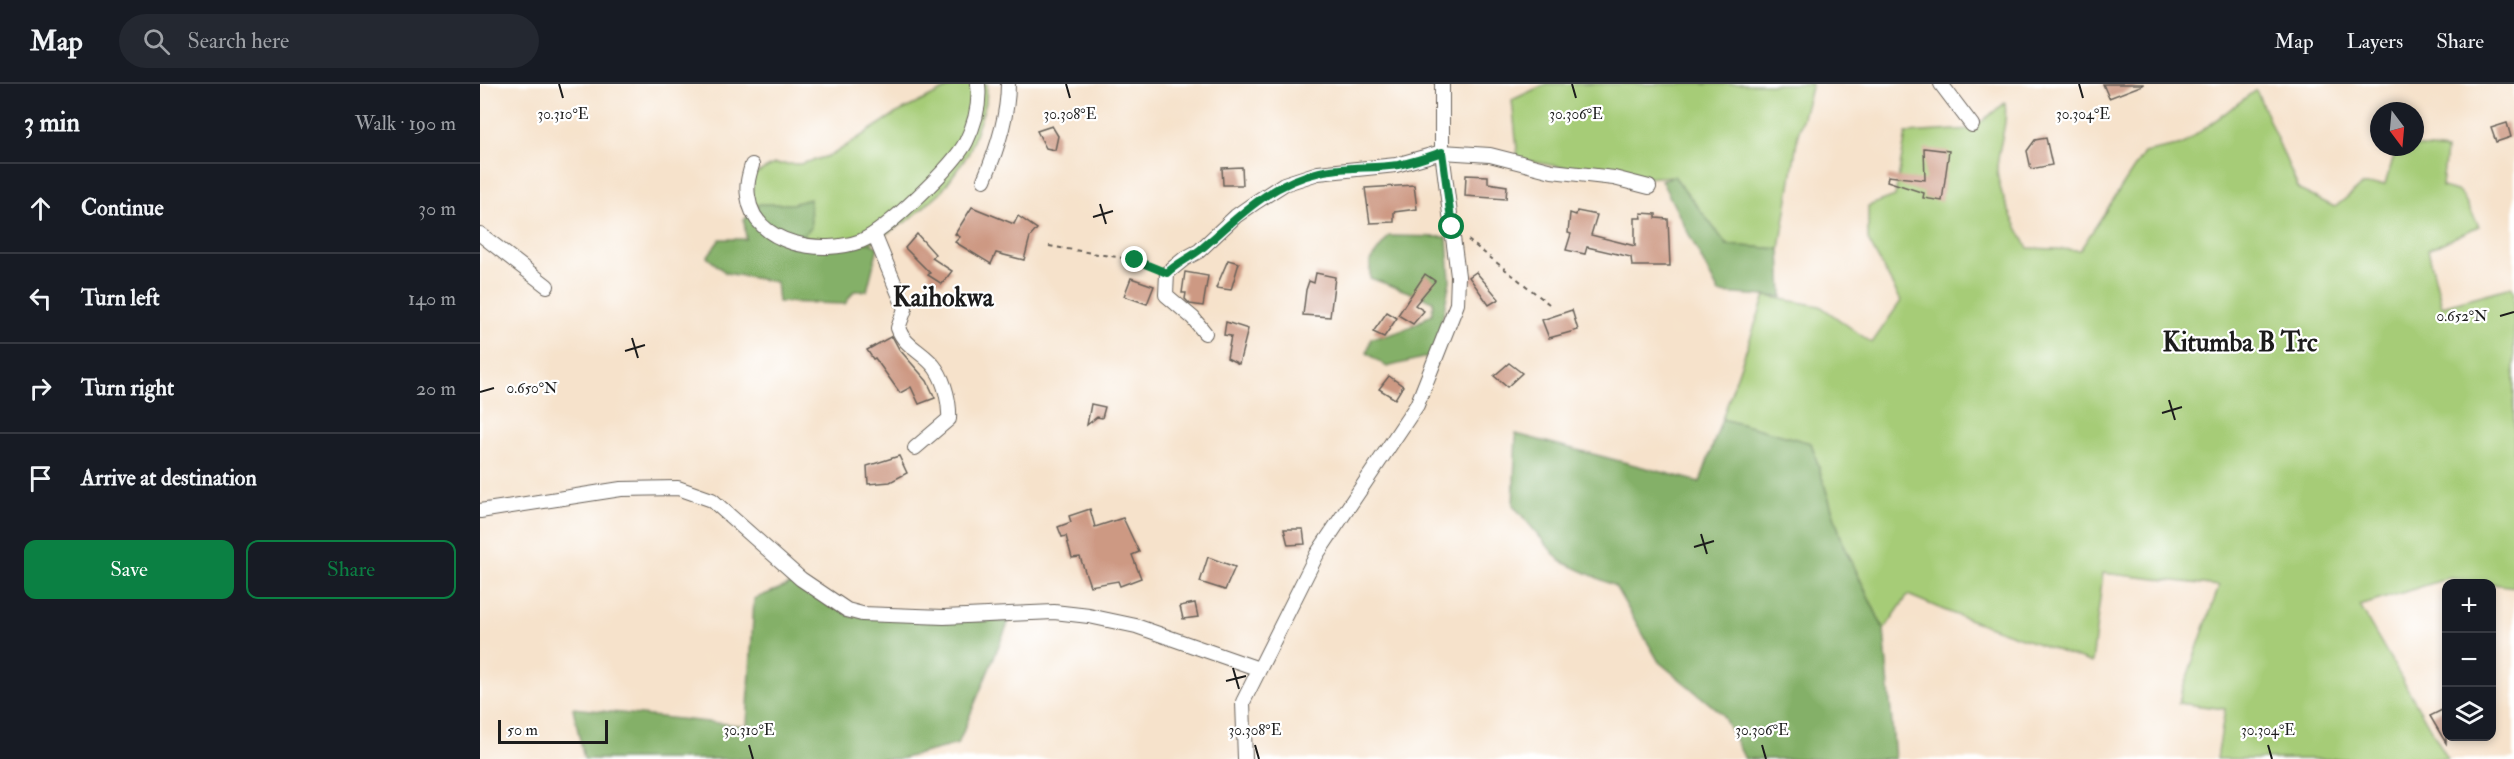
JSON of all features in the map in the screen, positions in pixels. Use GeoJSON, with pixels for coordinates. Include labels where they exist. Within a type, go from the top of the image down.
{"type":"FeatureCollection","features":[{"type":"Feature","properties":{"kind":"street"},"geometry":{"type":"LineString","coordinates":[[752,165],[747,182],[748,198],[756,217],[768,230],[786,241],[813,248],[849,244],[874,234],[892,220],[960,152],[975,117],[978,84]]}},
{"type":"Feature","properties":{"kind":"street"},"geometry":{"type":"LineString","coordinates":[[984,180],[995,154],[1008,102],[1008,84]]}},
{"type":"Feature","properties":{"kind":"street"},"geometry":{"type":"LineString","coordinates":[[1245,759],[1243,702],[1317,554],[1417,405],[1457,304],[1458,276],[1442,152],[1442,84]]}},
{"type":"Feature","properties":{"kind":"street"},"geometry":{"type":"LineString","coordinates":[[1941,84],[1972,125]]}},
{"type":"Feature","properties":{"kind":"street"},"geometry":{"type":"LineString","coordinates":[[1205,333],[1193,318],[1166,296],[1167,273],[1184,259],[1199,251],[1236,216],[1284,184],[1318,173],[1343,168],[1396,165],[1442,152],[1490,155],[1552,171],[1614,178],[1649,187]]}},
{"type":"Feature","properties":{"kind":"street"},"geometry":{"type":"LineString","coordinates":[[480,234],[547,286]]}},
{"type":"Feature","properties":{"kind":"street"},"geometry":{"type":"LineString","coordinates":[[874,234],[906,309],[898,328],[902,339],[937,370],[950,403],[949,419],[915,448]]}},
{"type":"Feature","properties":{"kind":"street"},"geometry":{"type":"LineString","coordinates":[[480,511],[621,489],[678,488],[712,500],[801,579],[847,610],[862,614],[944,618],[1054,612],[1089,616],[1136,626],[1259,669]]}},
{"type":"Feature","properties":{"kind":"path"},"geometry":{"type":"LineString","coordinates":[[1452,227],[1549,304]]}},
{"type":"Feature","properties":{"kind":"path"},"geometry":{"type":"LineString","coordinates":[[1049,246],[1135,260],[1167,273]]}},
{"type":"Feature","properties":{"kind":"green space"},"geometry":{"type":"Polygon","coordinates":[[[956,84],[987,84],[986,103],[969,153],[942,191],[909,220],[870,243],[839,251],[752,220],[753,175],[774,164],[800,164],[832,155],[895,114],[956,84]]]}},
{"type":"Feature","properties":{"kind":"green space"},"geometry":{"type":"Polygon","coordinates":[[[1546,84],[1812,84],[1798,135],[1780,249],[1727,245],[1674,176],[1627,179],[1518,159],[1512,100],[1546,84]]]}},
{"type":"Feature","properties":{"kind":"green space"},"geometry":{"type":"Polygon","coordinates":[[[2256,90],[2299,190],[2335,207],[2362,185],[2385,184],[2394,156],[2424,156],[2424,147],[2446,150],[2442,187],[2460,192],[2479,226],[2428,250],[2442,306],[2511,287],[2514,290],[2514,587],[2496,585],[2496,579],[2449,578],[2360,606],[2448,759],[2217,759],[2225,709],[2178,703],[2219,586],[2103,573],[2092,663],[1951,613],[1908,595],[1884,630],[1842,540],[1811,443],[1722,419],[1765,296],[1820,306],[1872,343],[1901,301],[1868,240],[1868,206],[1895,196],[1906,133],[1972,129],[2005,103],[2005,120],[1997,168],[1998,178],[2013,220],[2028,248],[2080,250],[2144,153],[2182,145],[2256,90]]]}},
{"type":"Feature","properties":{"kind":"green space"},"geometry":{"type":"Polygon","coordinates":[[[1674,176],[1727,245],[1780,249],[1782,297],[1719,293],[1661,180],[1674,176]]]}},
{"type":"Feature","properties":{"kind":"green space"},"geometry":{"type":"Polygon","coordinates":[[[810,199],[811,228],[790,246],[870,243],[878,247],[867,291],[854,291],[845,304],[778,302],[776,282],[726,273],[707,257],[720,239],[746,239],[744,220],[759,204],[792,204],[810,199]]]}},
{"type":"Feature","properties":{"kind":"green space"},"geometry":{"type":"Polygon","coordinates":[[[1389,236],[1447,237],[1450,281],[1435,355],[1387,367],[1367,353],[1371,338],[1395,333],[1425,319],[1432,314],[1433,301],[1370,278],[1370,261],[1389,236]]]}},
{"type":"Feature","properties":{"kind":"green space"},"geometry":{"type":"Polygon","coordinates":[[[1722,419],[1811,443],[1844,547],[1884,630],[1895,759],[1745,759],[1722,714],[1659,662],[1615,586],[1560,561],[1513,505],[1516,434],[1700,482],[1722,419]]]}},
{"type":"Feature","properties":{"kind":"green space"},"geometry":{"type":"Polygon","coordinates":[[[798,581],[850,616],[1009,621],[958,744],[900,759],[584,759],[573,708],[747,726],[754,599],[798,581]]]}},
{"type":"Feature","properties":{"kind":"building"},"geometry":{"type":"Polygon","coordinates":[[[2103,84],[2143,84],[2143,85],[2109,98],[2103,84]]]}},
{"type":"Feature","properties":{"kind":"building"},"geometry":{"type":"Polygon","coordinates":[[[2507,123],[2511,137],[2496,142],[2491,128],[2507,123]]]}},
{"type":"Feature","properties":{"kind":"building"},"geometry":{"type":"Polygon","coordinates":[[[1052,126],[1058,136],[1055,150],[1046,148],[1037,131],[1052,126]]]}},
{"type":"Feature","properties":{"kind":"building"},"geometry":{"type":"Polygon","coordinates":[[[2046,138],[2052,165],[2031,169],[2027,151],[2035,140],[2046,138]]]}},
{"type":"Feature","properties":{"kind":"building"},"geometry":{"type":"Polygon","coordinates":[[[1924,148],[1949,151],[1942,201],[1923,198],[1924,193],[1887,181],[1888,176],[1925,180],[1924,148]]]}},
{"type":"Feature","properties":{"kind":"building"},"geometry":{"type":"Polygon","coordinates":[[[1242,167],[1243,185],[1223,185],[1222,168],[1242,167]]]}},
{"type":"Feature","properties":{"kind":"building"},"geometry":{"type":"Polygon","coordinates":[[[1466,175],[1488,176],[1488,183],[1507,186],[1506,199],[1465,196],[1466,175]]]}},
{"type":"Feature","properties":{"kind":"building"},"geometry":{"type":"Polygon","coordinates":[[[1414,185],[1417,209],[1394,212],[1394,222],[1370,223],[1365,188],[1414,185]]]}},
{"type":"Feature","properties":{"kind":"building"},"geometry":{"type":"Polygon","coordinates":[[[972,207],[1014,224],[1018,216],[1037,229],[1030,237],[1024,260],[996,253],[991,264],[955,242],[960,237],[955,234],[972,207]]]}},
{"type":"Feature","properties":{"kind":"building"},"geometry":{"type":"Polygon","coordinates":[[[1577,211],[1597,215],[1591,235],[1635,246],[1635,218],[1642,218],[1641,213],[1656,214],[1656,218],[1668,219],[1670,266],[1632,266],[1631,257],[1587,247],[1585,254],[1566,250],[1571,234],[1568,233],[1570,213],[1576,215],[1577,211]]]}},
{"type":"Feature","properties":{"kind":"building"},"geometry":{"type":"Polygon","coordinates":[[[917,234],[935,254],[932,258],[952,271],[942,284],[928,275],[930,273],[905,248],[917,234]]]}},
{"type":"Feature","properties":{"kind":"building"},"geometry":{"type":"Polygon","coordinates":[[[1228,260],[1239,263],[1231,290],[1216,288],[1228,260]]]}},
{"type":"Feature","properties":{"kind":"building"},"geometry":{"type":"Polygon","coordinates":[[[1185,272],[1208,276],[1203,306],[1190,304],[1185,299],[1186,293],[1182,293],[1185,272]]]}},
{"type":"Feature","properties":{"kind":"building"},"geometry":{"type":"Polygon","coordinates":[[[1476,272],[1499,299],[1489,305],[1469,277],[1476,272]]]}},
{"type":"Feature","properties":{"kind":"building"},"geometry":{"type":"Polygon","coordinates":[[[1316,273],[1335,277],[1330,317],[1303,315],[1306,290],[1309,281],[1314,283],[1316,273]]]}},
{"type":"Feature","properties":{"kind":"building"},"geometry":{"type":"Polygon","coordinates":[[[1425,274],[1435,281],[1415,305],[1424,311],[1413,324],[1398,315],[1425,274]]]}},
{"type":"Feature","properties":{"kind":"building"},"geometry":{"type":"Polygon","coordinates":[[[1131,278],[1154,286],[1147,304],[1124,296],[1131,278]]]}},
{"type":"Feature","properties":{"kind":"building"},"geometry":{"type":"Polygon","coordinates":[[[1572,310],[1578,330],[1549,338],[1542,320],[1572,310]]]}},
{"type":"Feature","properties":{"kind":"building"},"geometry":{"type":"Polygon","coordinates":[[[1387,312],[1397,318],[1384,337],[1373,332],[1387,312]]]}},
{"type":"Feature","properties":{"kind":"building"},"geometry":{"type":"Polygon","coordinates":[[[1226,322],[1248,329],[1239,364],[1227,358],[1231,336],[1224,335],[1226,322]]]}},
{"type":"Feature","properties":{"kind":"building"},"geometry":{"type":"Polygon","coordinates":[[[892,336],[899,349],[927,381],[935,398],[919,404],[911,387],[900,393],[875,358],[873,359],[867,350],[892,336]]]}},
{"type":"Feature","properties":{"kind":"building"},"geometry":{"type":"Polygon","coordinates":[[[1509,363],[1522,373],[1507,387],[1494,376],[1509,363]]]}},
{"type":"Feature","properties":{"kind":"building"},"geometry":{"type":"Polygon","coordinates":[[[1389,376],[1403,386],[1395,399],[1379,389],[1389,376]]]}},
{"type":"Feature","properties":{"kind":"building"},"geometry":{"type":"Polygon","coordinates":[[[1091,404],[1105,407],[1102,418],[1097,417],[1087,425],[1091,404]]]}},
{"type":"Feature","properties":{"kind":"building"},"geometry":{"type":"Polygon","coordinates":[[[899,456],[907,473],[890,482],[868,484],[867,466],[899,456]]]}},
{"type":"Feature","properties":{"kind":"building"},"geometry":{"type":"Polygon","coordinates":[[[1090,509],[1095,527],[1123,518],[1139,552],[1132,555],[1141,578],[1120,586],[1118,581],[1090,586],[1080,557],[1072,558],[1066,536],[1062,537],[1058,527],[1071,522],[1069,516],[1090,509]]]}},
{"type":"Feature","properties":{"kind":"building"},"geometry":{"type":"Polygon","coordinates":[[[1284,529],[1303,529],[1305,544],[1288,545],[1284,529]]]}},
{"type":"Feature","properties":{"kind":"building"},"geometry":{"type":"Polygon","coordinates":[[[1208,557],[1235,567],[1225,590],[1200,582],[1208,557]]]}},
{"type":"Feature","properties":{"kind":"building"},"geometry":{"type":"Polygon","coordinates":[[[1195,603],[1198,617],[1183,619],[1180,606],[1195,603]]]}},
{"type":"Feature","properties":{"kind":"building"},"geometry":{"type":"Polygon","coordinates":[[[2442,710],[2442,736],[2430,716],[2442,710]]]}},
{"type":"Feature","properties":{"kind":"district","name":"Kaihokwa"},"geometry":{"type":"Point","coordinates":[943,298]}},
{"type":"Feature","properties":{"kind":"district","name":"Kitumba B Trc"},"geometry":{"type":"Point","coordinates":[2240,343]}},
{"type":"Feature","properties":{"kind":"route"},"geometry":{"type":"LineString","coordinates":[[1135,260],[1167,273],[1184,259],[1199,251],[1236,216],[1284,184],[1318,173],[1343,168],[1396,165],[1442,152],[1452,227]]}}]}
